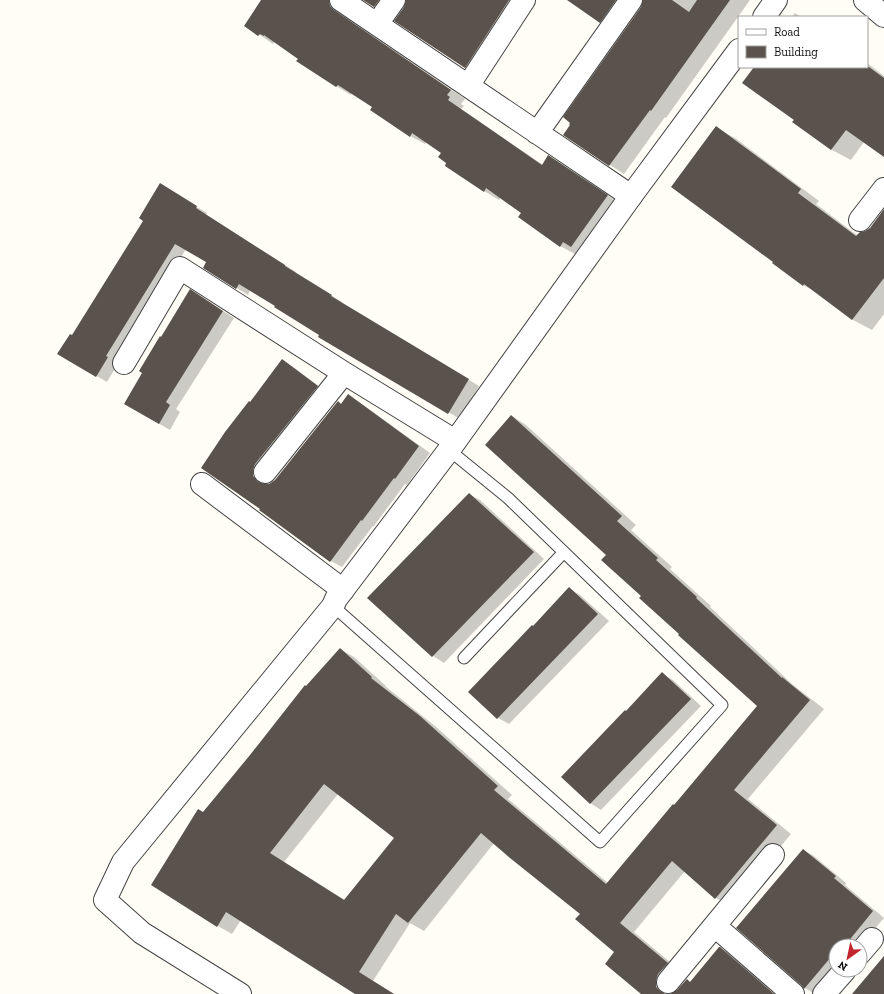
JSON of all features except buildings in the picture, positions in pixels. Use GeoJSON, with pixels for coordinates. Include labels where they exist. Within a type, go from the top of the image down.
{"type":"FeatureCollection","features":[{"type":"Feature","properties":{"kind":"street"},"geometry":{"type":"LineString","coordinates":[[341,0],[631,196]]}},
{"type":"Feature","properties":{"kind":"street"},"geometry":{"type":"LineString","coordinates":[[377,24],[394,0]]}},
{"type":"Feature","properties":{"kind":"street"},"geometry":{"type":"LineString","coordinates":[[468,86],[524,0]]}},
{"type":"Feature","properties":{"kind":"street"},"geometry":{"type":"LineString","coordinates":[[537,133],[631,0]]}},
{"type":"Feature","properties":{"kind":"street"},"geometry":{"type":"LineString","coordinates":[[765,16],[776,0]]}},
{"type":"Feature","properties":{"kind":"street"},"geometry":{"type":"LineString","coordinates":[[865,0],[884,16]]}},
{"type":"Feature","properties":{"kind":"street"},"geometry":{"type":"LineString","coordinates":[[240,994],[142,933],[105,900],[123,862],[338,598],[452,445],[631,196],[738,51]]}},
{"type":"Feature","properties":{"kind":"street"},"geometry":{"type":"LineString","coordinates":[[860,220],[884,189]]}},
{"type":"Feature","properties":{"kind":"street"},"geometry":{"type":"LineString","coordinates":[[124,363],[180,268],[344,373],[452,445]]}},
{"type":"Feature","properties":{"kind":"street"},"geometry":{"type":"LineString","coordinates":[[265,472],[344,373]]}},
{"type":"Feature","properties":{"kind":"street"},"geometry":{"type":"LineString","coordinates":[[202,484],[338,598]]}},
{"type":"Feature","properties":{"kind":"street"},"geometry":{"type":"LineString","coordinates":[[668,982],[773,855]]}},
{"type":"Feature","properties":{"kind":"street"},"geometry":{"type":"LineString","coordinates":[[715,926],[793,994]]}},
{"type":"Feature","properties":{"kind":"street"},"geometry":{"type":"LineString","coordinates":[[824,994],[838,978]]}},
{"type":"Feature","properties":{"kind":"lane"},"geometry":{"type":"LineString","coordinates":[[338,598],[600,842],[722,705],[452,445]]}},
{"type":"Feature","properties":{"kind":"lane"},"geometry":{"type":"LineString","coordinates":[[464,658],[564,552]]}}]}
